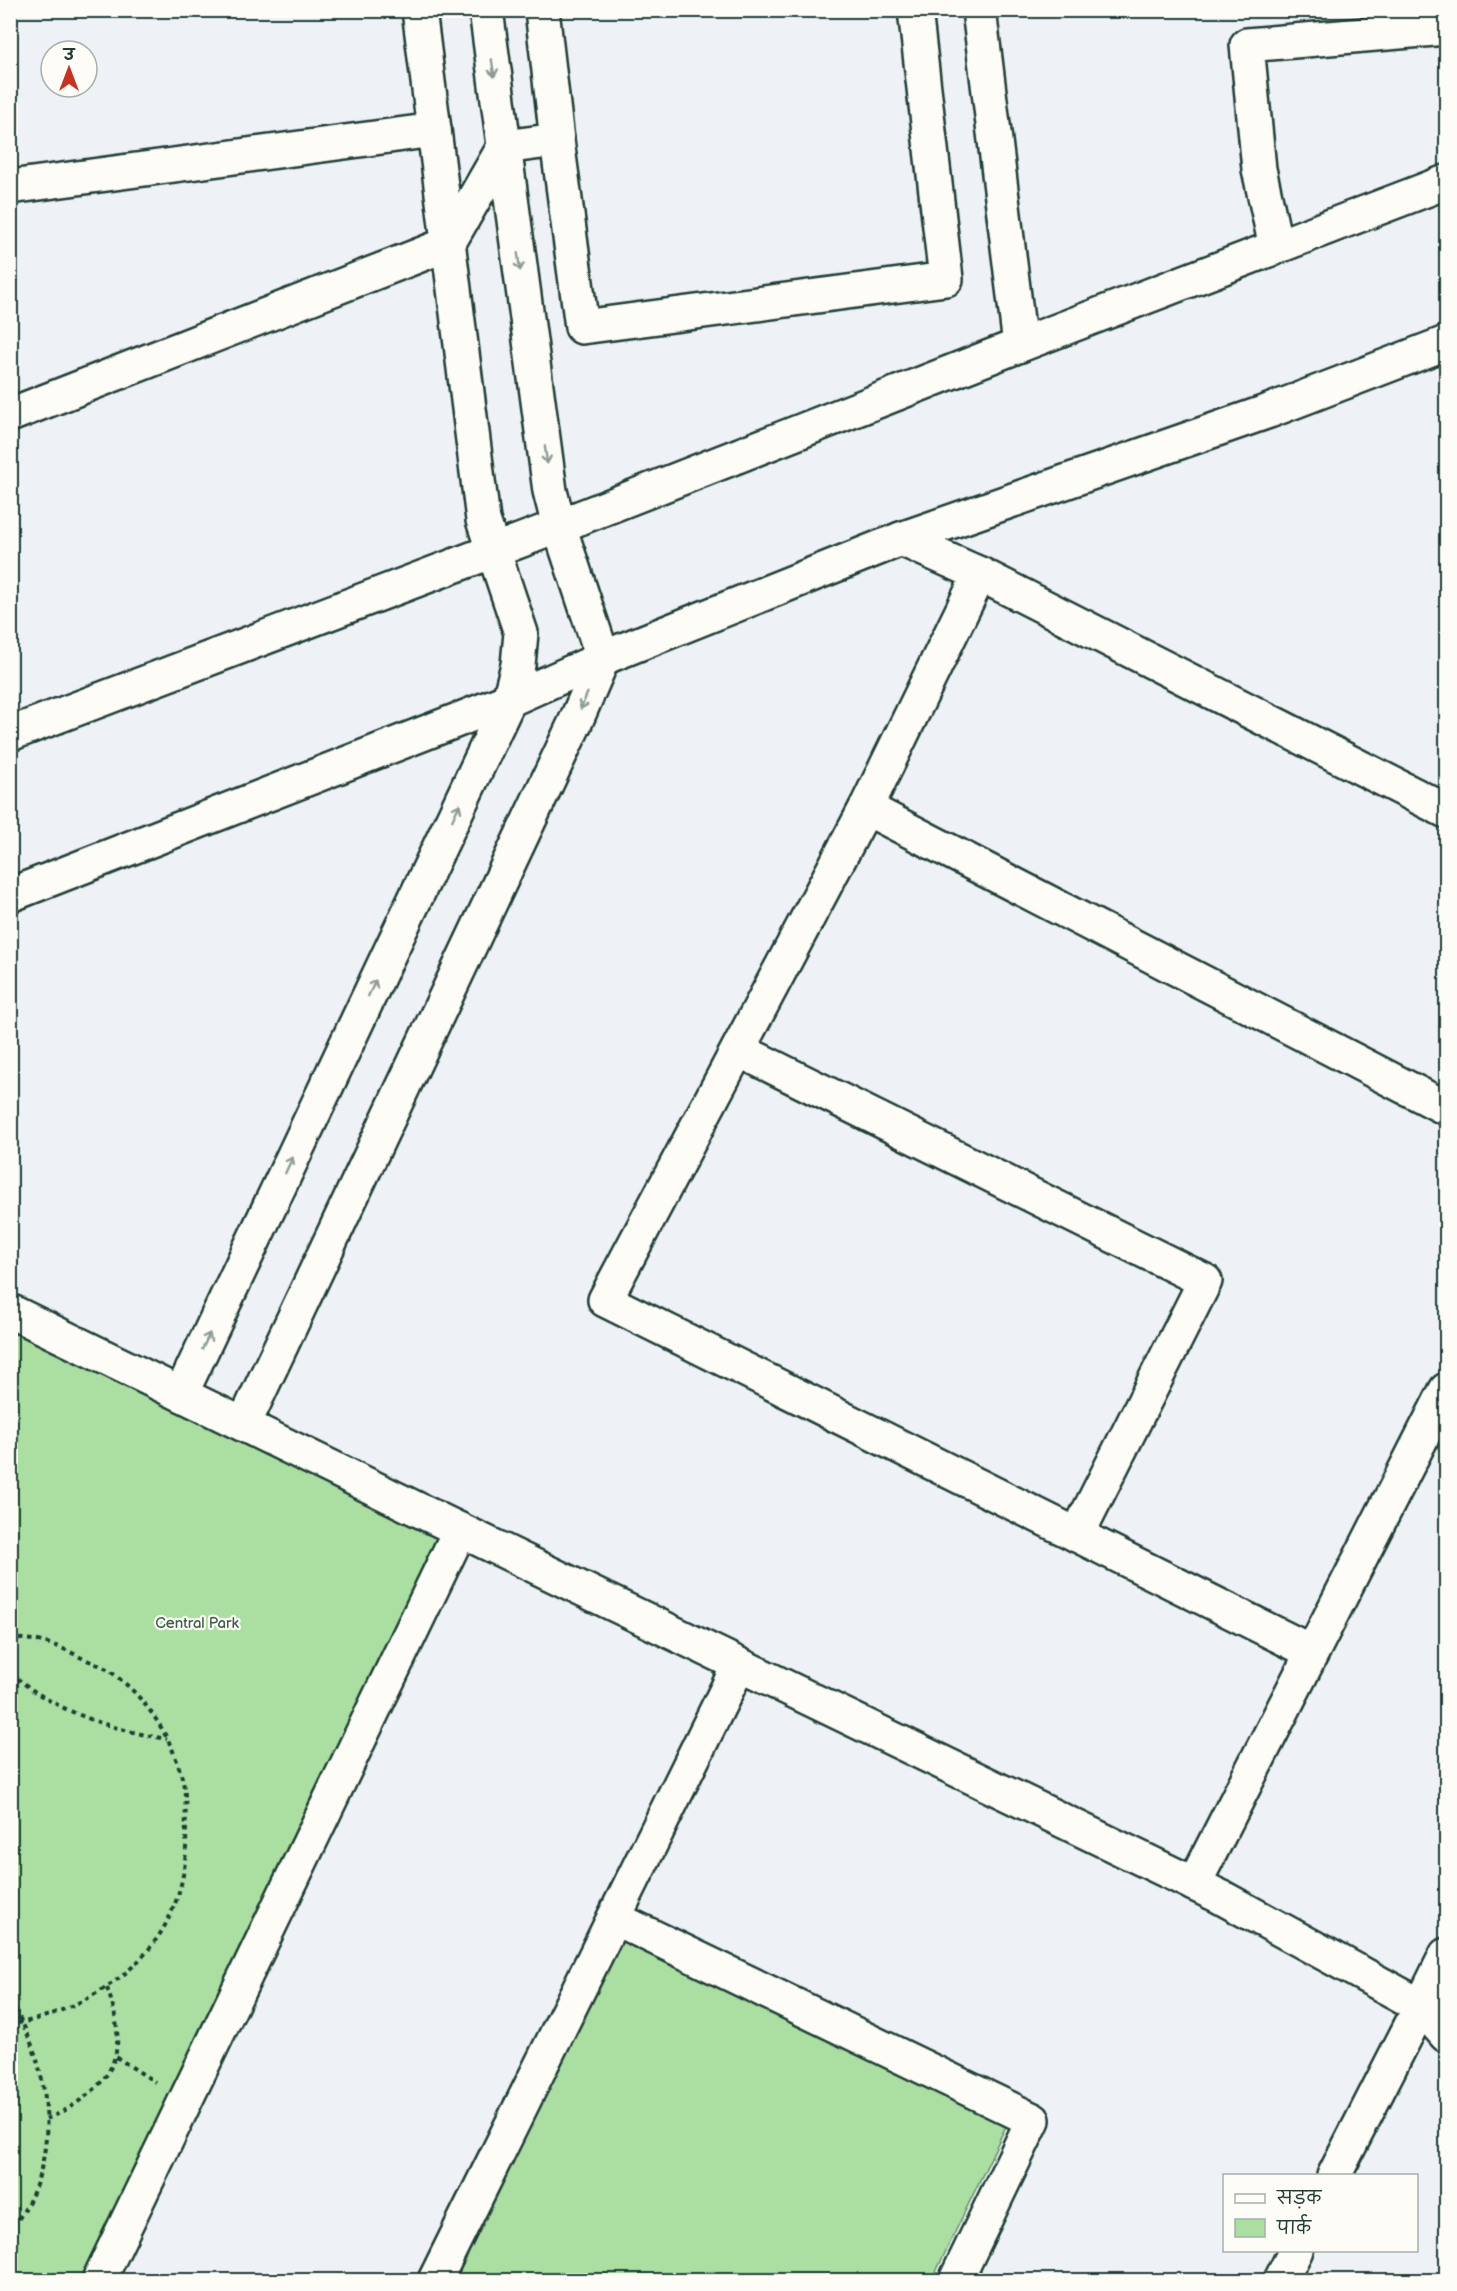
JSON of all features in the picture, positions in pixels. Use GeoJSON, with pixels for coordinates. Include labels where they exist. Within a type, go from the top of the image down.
{"type":"FeatureCollection","features":[{"type":"Feature","properties":{"kind":"street"},"geometry":{"type":"LineString","coordinates":[[181,1394],[508,700],[518,665],[521,633],[483,520],[419,10]]}},
{"type":"Feature","properties":{"kind":"street"},"geometry":{"type":"LineString","coordinates":[[244,1424],[603,658],[559,526],[550,491],[486,10]]}},
{"type":"Feature","properties":{"kind":"street"},"geometry":{"type":"LineString","coordinates":[[543,10],[557,140],[582,327],[946,279],[915,10]]}},
{"type":"Feature","properties":{"kind":"street"},"geometry":{"type":"LineString","coordinates":[[979,10],[1020,345]]}},
{"type":"Feature","properties":{"kind":"street"},"geometry":{"type":"LineString","coordinates":[[1276,247],[1259,169],[1247,45],[1446,28]]}},
{"type":"Feature","properties":{"kind":"street"},"geometry":{"type":"LineString","coordinates":[[10,188],[434,130]]}},
{"type":"Feature","properties":{"kind":"street"},"geometry":{"type":"LineString","coordinates":[[504,147],[557,140]]}},
{"type":"Feature","properties":{"kind":"street"},"geometry":{"type":"LineString","coordinates":[[10,415],[448,244],[504,147]]}},
{"type":"Feature","properties":{"kind":"street"},"geometry":{"type":"LineString","coordinates":[[10,734],[494,551],[1020,345],[1446,182]]}},
{"type":"Feature","properties":{"kind":"street"},"geometry":{"type":"LineString","coordinates":[[10,895],[508,700],[603,658],[901,539],[1269,411],[1446,343]]}},
{"type":"Feature","properties":{"kind":"street"},"geometry":{"type":"LineString","coordinates":[[901,539],[980,574],[1446,811]]}},
{"type":"Feature","properties":{"kind":"street"},"geometry":{"type":"LineString","coordinates":[[980,574],[866,808],[605,1300],[1312,1652]]}},
{"type":"Feature","properties":{"kind":"street"},"geometry":{"type":"LineString","coordinates":[[866,808],[1446,1108]]}},
{"type":"Feature","properties":{"kind":"street"},"geometry":{"type":"LineString","coordinates":[[738,1050],[1205,1281],[1077,1535]]}},
{"type":"Feature","properties":{"kind":"street"},"geometry":{"type":"LineString","coordinates":[[10,1311],[1194,1884],[1421,2006],[1446,2035]]}},
{"type":"Feature","properties":{"kind":"street"},"geometry":{"type":"LineString","coordinates":[[1194,1884],[1446,1390]]}},
{"type":"Feature","properties":{"kind":"street"},"geometry":{"type":"LineString","coordinates":[[99,2280],[460,1530]]}},
{"type":"Feature","properties":{"kind":"street"},"geometry":{"type":"LineString","coordinates":[[435,2280],[738,1665]]}},
{"type":"Feature","properties":{"kind":"street"},"geometry":{"type":"LineString","coordinates":[[614,1918],[1033,2120],[956,2280]]}},
{"type":"Feature","properties":{"kind":"street"},"geometry":{"type":"LineString","coordinates":[[1335,2174],[1446,1955]]}},
{"type":"Feature","properties":{"kind":"street"},"geometry":{"type":"LineString","coordinates":[[1281,2280],[1295,2252]]}},
{"type":"Feature","properties":{"kind":"path"},"geometry":{"type":"LineString","coordinates":[[10,1638],[50,1644],[104,1668],[122,1682],[158,1721],[182,1779],[187,1851],[185,1871],[167,1925],[135,1965],[107,1988],[51,2015],[24,2023],[10,2024]]}},
{"type":"Feature","properties":{"kind":"path"},"geometry":{"type":"LineString","coordinates":[[10,1673],[37,1693],[68,1710],[130,1732],[167,1739]]}},
{"type":"Feature","properties":{"kind":"path"},"geometry":{"type":"LineString","coordinates":[[46,2119],[75,2105],[98,2088],[110,2072],[116,2057],[117,2020],[107,1988]]}},
{"type":"Feature","properties":{"kind":"path"},"geometry":{"type":"LineString","coordinates":[[10,2002],[24,2023],[34,2047],[43,2078],[46,2119],[39,2177],[31,2197],[10,2230]]}},
{"type":"Feature","properties":{"kind":"path"},"geometry":{"type":"LineString","coordinates":[[116,2057],[186,2100]]}},
{"type":"Feature","properties":{"kind":"green space","name":"Central Park"},"geometry":{"type":"Polygon","coordinates":[[[10,1326],[446,1537],[85,2280],[11,2280],[10,1326]]]}},
{"type":"Feature","properties":{"kind":"green space"},"geometry":{"type":"Polygon","coordinates":[[[617,1936],[1006,2126],[932,2280],[448,2280],[617,1936]]]}}]}
